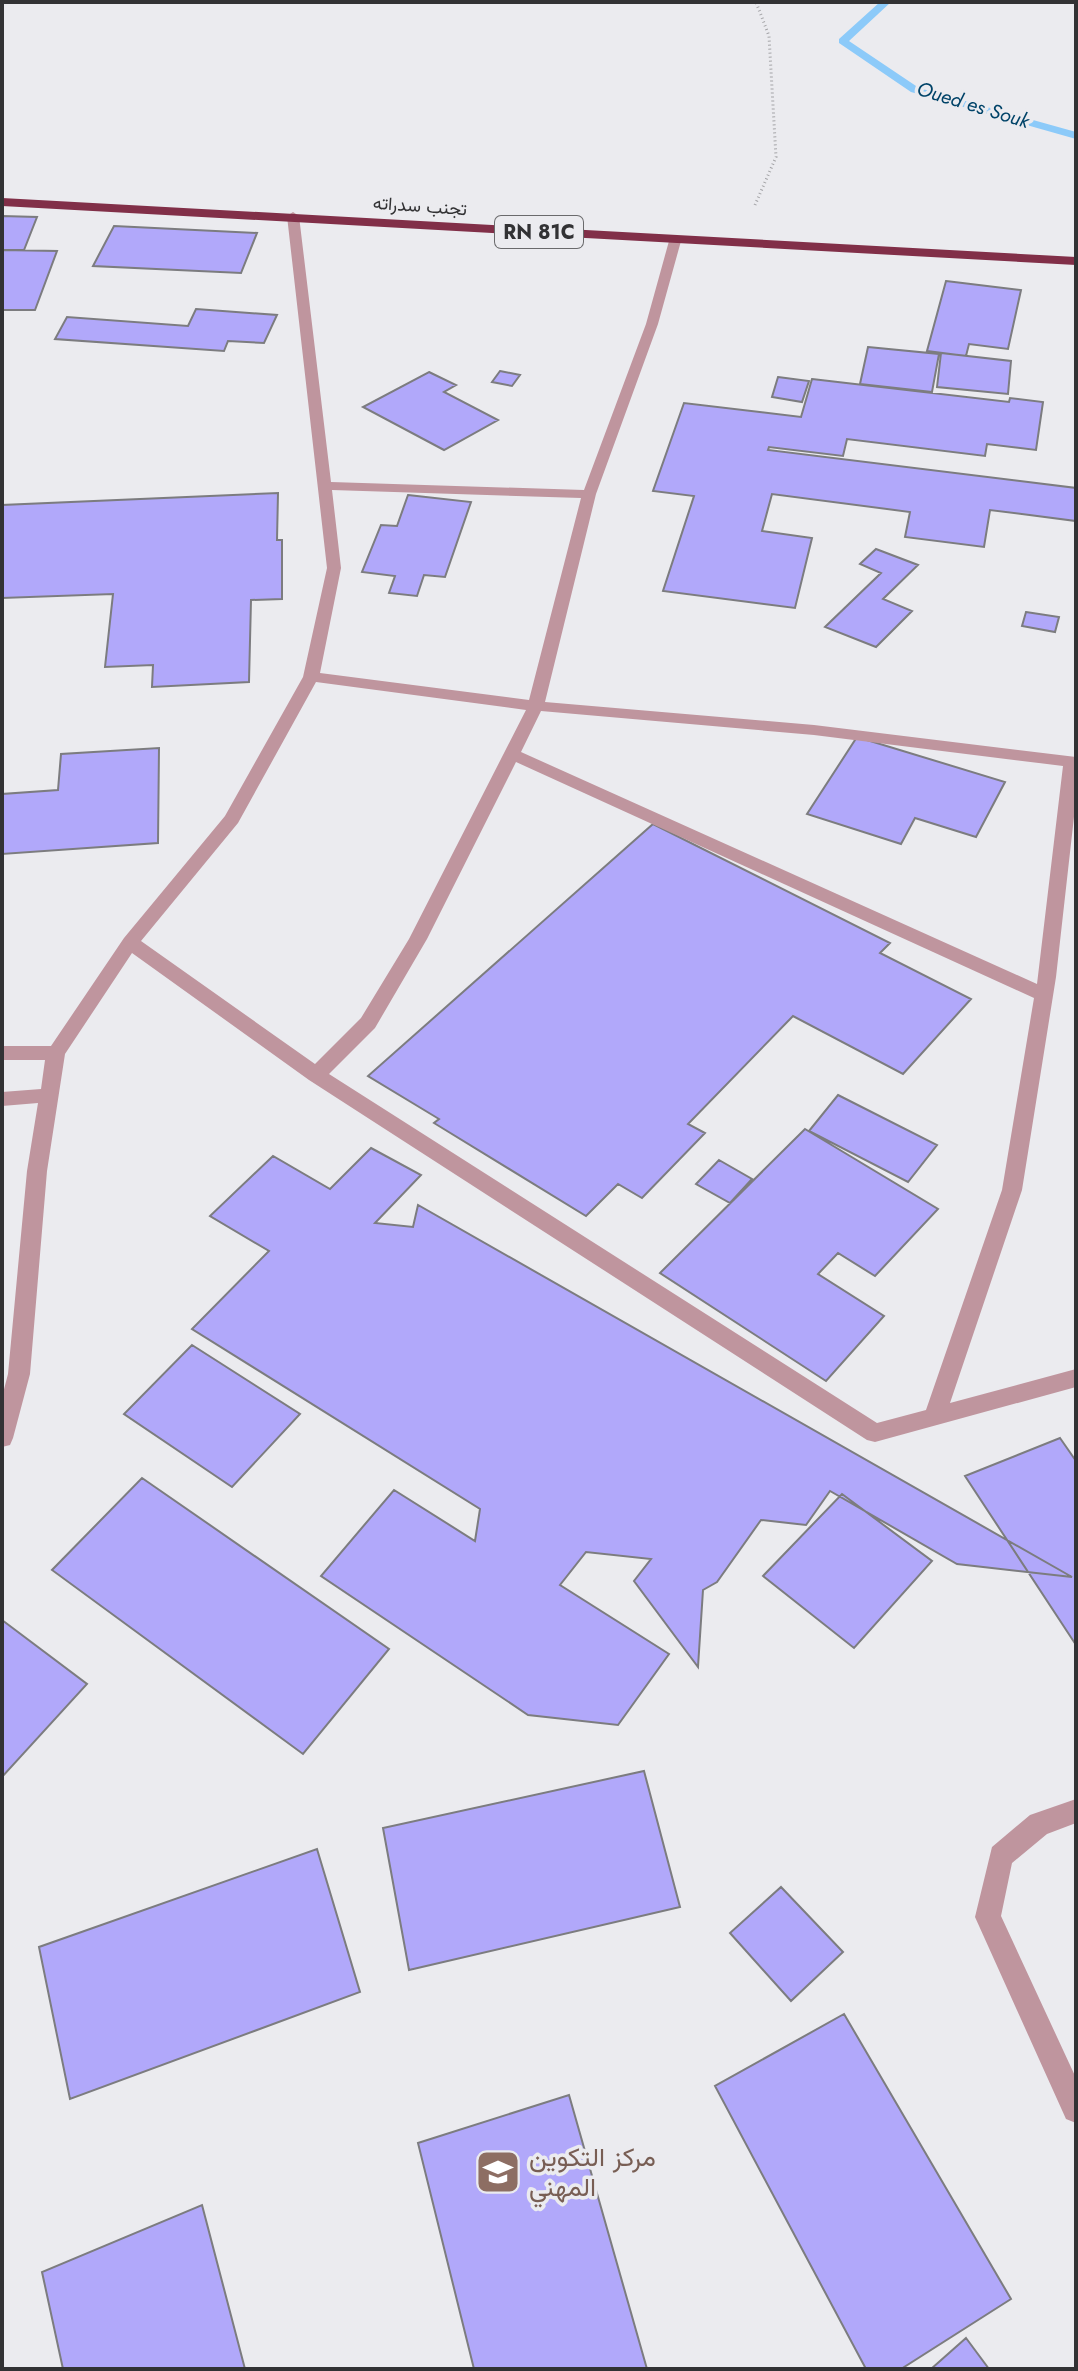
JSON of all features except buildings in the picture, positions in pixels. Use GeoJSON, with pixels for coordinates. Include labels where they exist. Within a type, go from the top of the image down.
{"type":"FeatureCollection","features":[{"type":"Feature","properties":{"kind":"highway","name":"تجنب سدراته"},"geometry":{"type":"LineString","coordinates":[[2,202],[1076,261]]}},
{"type":"Feature","properties":{"kind":"street"},"geometry":{"type":"LineString","coordinates":[[2,1438],[37,1171],[56,1053],[130,942],[232,819],[311,677],[334,568],[293,216]]}},
{"type":"Feature","properties":{"kind":"street"},"geometry":{"type":"LineString","coordinates":[[316,1075],[368,1023],[418,939],[536,706],[589,494],[652,324],[675,241]]}},
{"type":"Feature","properties":{"kind":"street"},"geometry":{"type":"LineString","coordinates":[[324,486],[589,494]]}},
{"type":"Feature","properties":{"kind":"street"},"geometry":{"type":"LineString","coordinates":[[311,677],[536,706],[814,730],[1074,761],[1044,995],[1012,1190],[934,1417]]}},
{"type":"Feature","properties":{"kind":"street"},"geometry":{"type":"LineString","coordinates":[[512,754],[1044,995]]}},
{"type":"Feature","properties":{"kind":"street"},"geometry":{"type":"LineString","coordinates":[[130,942],[316,1075],[875,1433],[1076,1378]]}},
{"type":"Feature","properties":{"kind":"street"},"geometry":{"type":"LineString","coordinates":[[2,1053],[56,1053]]}},
{"type":"Feature","properties":{"kind":"street"},"geometry":{"type":"LineString","coordinates":[[2,1099],[49,1095]]}},
{"type":"Feature","properties":{"kind":"street"},"geometry":{"type":"LineString","coordinates":[[1076,1811],[1039,1824],[1001,1856],[988,1917],[1076,2109]]}},
{"type":"Feature","properties":{"kind":"path"},"geometry":{"type":"LineString","coordinates":[[738,242],[776,157],[769,36],[756,2]]}},
{"type":"Feature","properties":{"kind":"waterway","name":"Oued es Souk"},"geometry":{"type":"LineString","coordinates":[[886,2],[843,41],[915,90],[1076,136]]}},
{"type":"Feature","properties":{"kind":"place","name":"مركز التكوين المهني"},"geometry":{"type":"Point","coordinates":[498,2172]}}]}
